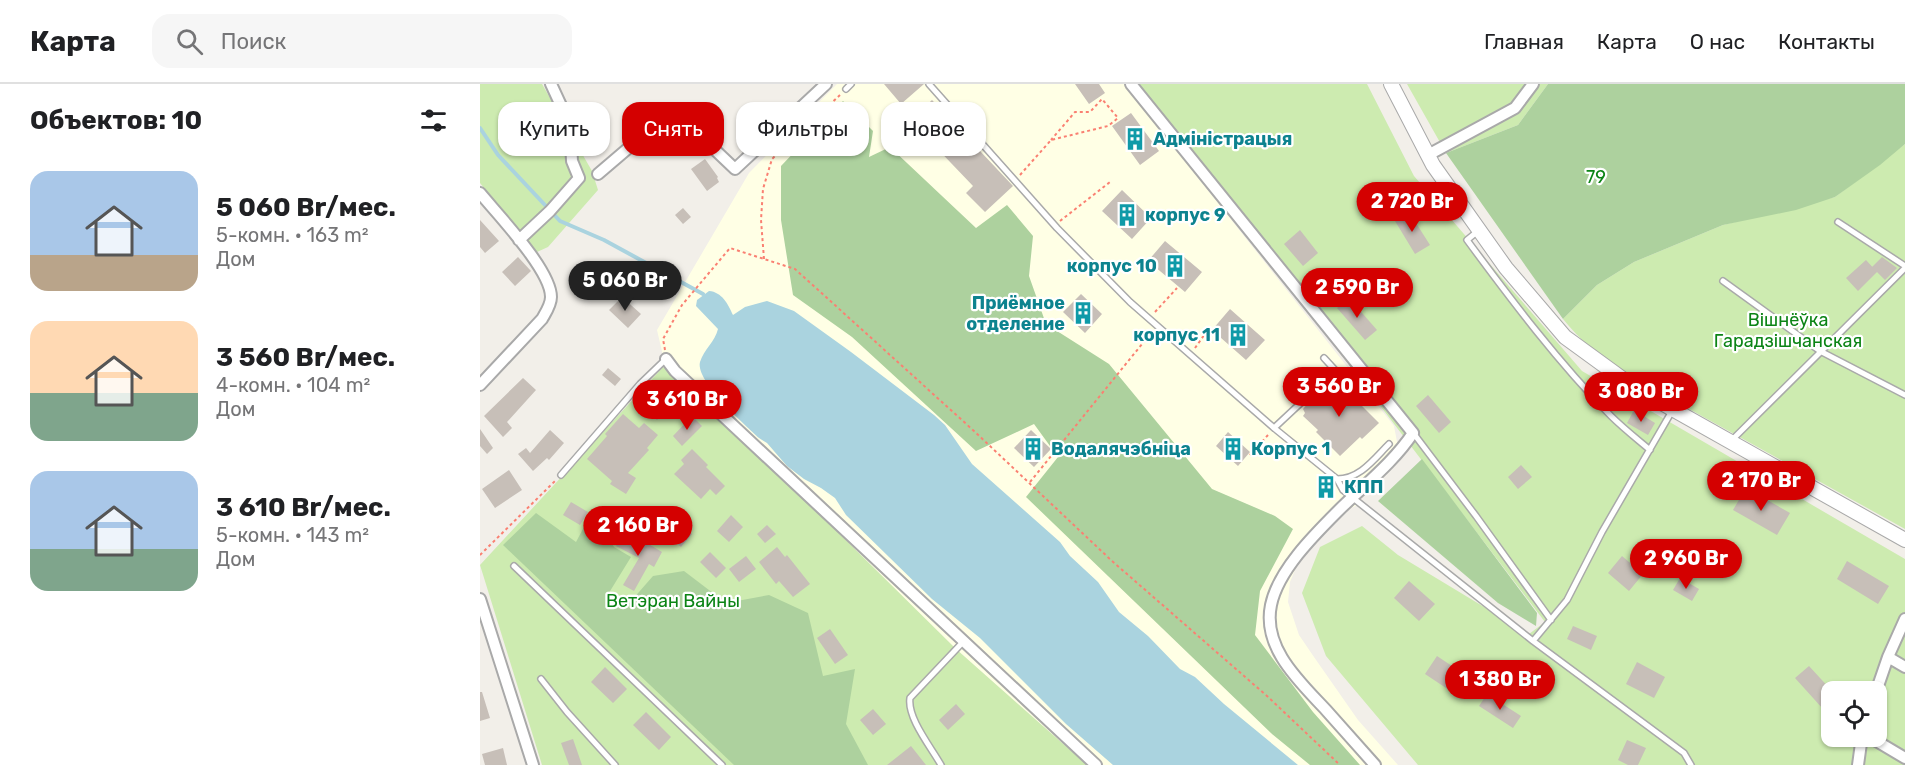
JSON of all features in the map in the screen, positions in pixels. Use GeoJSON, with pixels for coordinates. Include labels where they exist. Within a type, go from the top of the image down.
{"type":"FeatureCollection","features":[{"type":"Feature","properties":{"kind":"street"},"geometry":{"type":"LineString","coordinates":[[519,240],[579,178],[572,161],[570,125],[551,84]]}},
{"type":"Feature","properties":{"kind":"street"},"geometry":{"type":"LineString","coordinates":[[598,174],[673,110],[735,169],[826,84]]}},
{"type":"Feature","properties":{"kind":"street"},"geometry":{"type":"LineString","coordinates":[[1131,84],[1413,433],[1401,450],[1319,531],[1288,568],[1274,594],[1271,605],[1271,628],[1279,653],[1297,679],[1375,765]]}},
{"type":"Feature","properties":{"kind":"street"},"geometry":{"type":"LineString","coordinates":[[1391,84],[1428,155],[1479,230],[1506,268],[1565,337],[1635,388],[1905,540]]}},
{"type":"Feature","properties":{"kind":"street"},"geometry":{"type":"LineString","coordinates":[[1428,155],[1515,108],[1533,84]]}},
{"type":"Feature","properties":{"kind":"street"},"geometry":{"type":"LineString","coordinates":[[480,194],[519,240],[544,276],[549,289],[549,306],[532,331],[480,385]]}},
{"type":"Feature","properties":{"kind":"street"},"geometry":{"type":"LineString","coordinates":[[666,359],[675,371],[1096,765]]}},
{"type":"Feature","properties":{"kind":"street"},"geometry":{"type":"LineString","coordinates":[[480,599],[533,765]]}},
{"type":"Feature","properties":{"kind":"street"},"geometry":{"type":"LineString","coordinates":[[1880,681],[1905,620]]}},
{"type":"Feature","properties":{"kind":"street"},"geometry":{"type":"LineString","coordinates":[[1888,657],[1905,667]]}},
{"type":"Feature","properties":{"kind":"street"},"geometry":{"type":"LineString","coordinates":[[1858,765],[1860,747]]}},
{"type":"Feature","properties":{"kind":"street"},"geometry":{"type":"LineString","coordinates":[[1886,747],[1905,758]]}},
{"type":"Feature","properties":{"kind":"lane"},"geometry":{"type":"LineString","coordinates":[[846,89],[851,84]]}},
{"type":"Feature","properties":{"kind":"lane"},"geometry":{"type":"LineString","coordinates":[[929,84],[1055,224],[1156,326],[1337,479],[1343,490],[1533,641],[1684,753],[1691,765]]}},
{"type":"Feature","properties":{"kind":"lane"},"geometry":{"type":"LineString","coordinates":[[1731,441],[1905,267],[1838,222]]}},
{"type":"Feature","properties":{"kind":"lane"},"geometry":{"type":"LineString","coordinates":[[1479,230],[1467,240],[1507,294],[1554,354],[1612,418],[1650,450]]}},
{"type":"Feature","properties":{"kind":"lane"},"geometry":{"type":"LineString","coordinates":[[1723,280],[1820,351],[1905,395]]}},
{"type":"Feature","properties":{"kind":"lane"},"geometry":{"type":"LineString","coordinates":[[1324,358],[1347,382]]}},
{"type":"Feature","properties":{"kind":"lane"},"geometry":{"type":"LineString","coordinates":[[561,475],[640,384],[666,359]]}},
{"type":"Feature","properties":{"kind":"lane"},"geometry":{"type":"LineString","coordinates":[[1274,428],[1335,371]]}},
{"type":"Feature","properties":{"kind":"lane"},"geometry":{"type":"LineString","coordinates":[[1533,641],[1567,600],[1602,532],[1673,410]]}},
{"type":"Feature","properties":{"kind":"lane"},"geometry":{"type":"LineString","coordinates":[[1413,433],[1551,620]]}},
{"type":"Feature","properties":{"kind":"lane"},"geometry":{"type":"LineString","coordinates":[[1337,479],[1349,478],[1360,472],[1389,444]]}},
{"type":"Feature","properties":{"kind":"lane"},"geometry":{"type":"LineString","coordinates":[[514,566],[722,765]]}},
{"type":"Feature","properties":{"kind":"lane"},"geometry":{"type":"LineString","coordinates":[[941,765],[912,716],[909,706],[910,698],[963,642]]}},
{"type":"Feature","properties":{"kind":"lane"},"geometry":{"type":"LineString","coordinates":[[541,679],[567,712],[615,765]]}},
{"type":"Feature","properties":{"kind":"path"},"geometry":{"type":"LineString","coordinates":[[764,259],[761,220],[763,189],[772,159],[846,89]]}},
{"type":"Feature","properties":{"kind":"path"},"geometry":{"type":"LineString","coordinates":[[1016,179],[1075,112],[1090,112],[1102,99],[1118,118],[1108,126],[1051,140]]}},
{"type":"Feature","properties":{"kind":"path"},"geometry":{"type":"LineString","coordinates":[[1055,224],[1110,182]]}},
{"type":"Feature","properties":{"kind":"path"},"geometry":{"type":"LineString","coordinates":[[666,359],[663,339],[682,305],[730,248],[795,269],[1112,561],[1267,696],[1340,765]]}},
{"type":"Feature","properties":{"kind":"path"},"geometry":{"type":"LineString","coordinates":[[1149,319],[1177,288]]}},
{"type":"Feature","properties":{"kind":"path"},"geometry":{"type":"LineString","coordinates":[[1029,483],[1156,326]]}},
{"type":"Feature","properties":{"kind":"path"},"geometry":{"type":"LineString","coordinates":[[1190,355],[1207,331]]}},
{"type":"Feature","properties":{"kind":"path"},"geometry":{"type":"LineString","coordinates":[[1250,454],[1274,428]]}},
{"type":"Feature","properties":{"kind":"path"},"geometry":{"type":"LineString","coordinates":[[480,555],[561,475]]}},
{"type":"Feature","properties":{"kind":"shaded area"},"geometry":{"type":"Polygon","coordinates":[[[837,84],[1124,84],[1394,426],[1398,447],[1359,487],[1362,503],[1347,510],[1301,556],[1290,582],[1288,602],[1299,635],[1358,720],[1398,765],[1087,765],[956,649],[794,489],[663,367],[664,360],[657,330],[749,173],[766,156],[869,156],[869,102],[819,102],[837,84]]]}},
{"type":"Feature","properties":{"kind":"green space"},"geometry":{"type":"Polygon","coordinates":[[[480,84],[542,84],[552,102],[498,102],[498,156],[583,156],[592,171],[598,190],[548,247],[537,252],[480,183],[480,84]]]}},
{"type":"Feature","properties":{"kind":"green space"},"geometry":{"type":"Polygon","coordinates":[[[1135,84],[1367,84],[1414,176],[1582,371],[1905,559],[1905,765],[1418,765],[1326,656],[1302,593],[1320,547],[1362,526],[1398,555],[1529,634],[1545,622],[1135,84]]]}},
{"type":"Feature","properties":{"kind":"green space"},"geometry":{"type":"Polygon","coordinates":[[[1407,84],[1548,84],[1518,125],[1446,153],[1407,84]]]}},
{"type":"Feature","properties":{"kind":"green space","name":"79"},"geometry":{"type":"Polygon","coordinates":[[[1548,84],[1905,84],[1905,144],[1835,197],[1796,210],[1723,225],[1634,262],[1597,285],[1563,319],[1446,153],[1518,125],[1548,84]]]}},
{"type":"Feature","properties":{"kind":"green space"},"geometry":{"type":"Polygon","coordinates":[[[869,127],[873,131],[869,157],[881,151],[881,156],[900,156],[976,228],[1007,205],[1033,236],[1029,276],[1046,324],[1109,364],[1212,489],[1275,516],[1293,529],[1260,591],[1255,635],[1313,712],[1360,765],[1310,765],[1272,734],[1026,497],[1058,457],[1034,424],[976,451],[852,337],[793,295],[781,220],[781,166],[791,156],[869,156],[869,127]]]}},
{"type":"Feature","properties":{"kind":"green space","name":"Вішнёўка Гарадзішчанская"},"geometry":{"type":"Polygon","coordinates":[[[1905,144],[1905,529],[1619,370],[1589,346],[1563,319],[1597,285],[1634,262],[1723,225],[1835,197],[1905,144]]]}},
{"type":"Feature","properties":{"kind":"green space","name":"Ветэран Вайны"},"geometry":{"type":"Polygon","coordinates":[[[663,367],[794,489],[956,649],[1087,765],[542,765],[480,565],[663,367]]]}},
{"type":"Feature","properties":{"kind":"green space"},"geometry":{"type":"Polygon","coordinates":[[[1422,459],[1537,613],[1536,626],[1498,603],[1378,501],[1422,459]]]}},
{"type":"Feature","properties":{"kind":"green space"},"geometry":{"type":"Polygon","coordinates":[[[592,512],[614,547],[631,557],[607,596],[625,608],[653,576],[684,571],[726,603],[769,595],[808,613],[823,676],[855,669],[846,724],[868,765],[734,765],[503,545],[536,513],[576,542],[592,512]]]}},
{"type":"Feature","properties":{"kind":"water"},"geometry":{"type":"Polygon","coordinates":[[[709,291],[721,296],[733,315],[745,307],[767,301],[794,311],[934,415],[945,425],[972,464],[1060,542],[1070,556],[1098,582],[1119,612],[1148,636],[1180,669],[1195,677],[1298,765],[1113,765],[1066,724],[980,638],[932,599],[846,515],[835,498],[787,466],[767,443],[722,402],[705,380],[700,362],[718,329],[696,306],[697,300],[709,291]]]}},
{"type":"Feature","properties":{"kind":"building"},"geometry":{"type":"Polygon","coordinates":[[[884,84],[924,84],[903,102],[899,102],[884,84]]]}},
{"type":"Feature","properties":{"kind":"building"},"geometry":{"type":"Polygon","coordinates":[[[1075,84],[1099,84],[1105,93],[1089,104],[1075,84]]]}},
{"type":"Feature","properties":{"kind":"building","name":"Адміністрацыя"},"geometry":{"type":"Polygon","coordinates":[[[1131,113],[1159,151],[1140,165],[1112,126],[1131,113]]]}},
{"type":"Feature","properties":{"kind":"building"},"geometry":{"type":"Polygon","coordinates":[[[944,156],[985,156],[1013,186],[985,212],[966,193],[973,186],[944,156]]]}},
{"type":"Feature","properties":{"kind":"building"},"geometry":{"type":"Polygon","coordinates":[[[705,159],[719,182],[707,191],[691,169],[705,159]]]}},
{"type":"Feature","properties":{"kind":"building","name":"корпус 9"},"geometry":{"type":"Polygon","coordinates":[[[1122,190],[1151,218],[1132,239],[1102,211],[1122,190]]]}},
{"type":"Feature","properties":{"kind":"building"},"geometry":{"type":"Polygon","coordinates":[[[683,208],[691,217],[683,224],[675,215],[683,208]]]}},
{"type":"Feature","properties":{"kind":"building"},"geometry":{"type":"Polygon","coordinates":[[[1409,212],[1430,245],[1415,254],[1395,221],[1409,212]]]}},
{"type":"Feature","properties":{"kind":"building"},"geometry":{"type":"Polygon","coordinates":[[[480,220],[499,241],[485,253],[480,247],[480,220]]]}},
{"type":"Feature","properties":{"kind":"building"},"geometry":{"type":"Polygon","coordinates":[[[1300,230],[1318,253],[1303,266],[1284,244],[1300,230]]]}},
{"type":"Feature","properties":{"kind":"building","name":"корпус 10"},"geometry":{"type":"Polygon","coordinates":[[[1165,241],[1202,272],[1185,292],[1148,261],[1165,241]]]}},
{"type":"Feature","properties":{"kind":"building"},"geometry":{"type":"Polygon","coordinates":[[[518,257],[531,271],[515,286],[502,272],[518,257]]]}},
{"type":"Feature","properties":{"kind":"building"},"geometry":{"type":"Polygon","coordinates":[[[1882,257],[1897,268],[1885,280],[1872,267],[1882,257]]]}},
{"type":"Feature","properties":{"kind":"building"},"geometry":{"type":"Polygon","coordinates":[[[1866,260],[1877,272],[1858,291],[1846,278],[1866,260]]]}},
{"type":"Feature","properties":{"kind":"building","name":"Приёмное отделение"},"geometry":{"type":"Polygon","coordinates":[[[1081,294],[1102,314],[1085,333],[1063,312],[1081,294]]]}},
{"type":"Feature","properties":{"kind":"building"},"geometry":{"type":"Polygon","coordinates":[[[622,297],[641,314],[628,328],[609,310],[622,297]]]}},
{"type":"Feature","properties":{"kind":"building"},"geometry":{"type":"Polygon","coordinates":[[[1349,298],[1377,330],[1365,340],[1337,308],[1349,298]]]}},
{"type":"Feature","properties":{"kind":"building","name":"корпус 11"},"geometry":{"type":"Polygon","coordinates":[[[1230,309],[1265,340],[1246,360],[1212,330],[1230,309]]]}},
{"type":"Feature","properties":{"kind":"building"},"geometry":{"type":"Polygon","coordinates":[[[608,368],[621,379],[615,386],[602,375],[608,368]]]}},
{"type":"Feature","properties":{"kind":"building"},"geometry":{"type":"Polygon","coordinates":[[[523,378],[536,390],[507,422],[512,428],[503,437],[484,416],[523,378]]]}},
{"type":"Feature","properties":{"kind":"building"},"geometry":{"type":"Polygon","coordinates":[[[1333,382],[1343,392],[1345,389],[1379,423],[1340,456],[1303,416],[1305,413],[1303,409],[1309,402],[1333,382]]]}},
{"type":"Feature","properties":{"kind":"building"},"geometry":{"type":"Polygon","coordinates":[[[663,391],[674,402],[657,420],[646,409],[663,391]]]}},
{"type":"Feature","properties":{"kind":"building"},"geometry":{"type":"Polygon","coordinates":[[[1428,395],[1451,422],[1439,433],[1416,406],[1428,395]]]}},
{"type":"Feature","properties":{"kind":"building"},"geometry":{"type":"Polygon","coordinates":[[[1634,410],[1655,423],[1648,435],[1627,423],[1634,410]]]}},
{"type":"Feature","properties":{"kind":"building"},"geometry":{"type":"Polygon","coordinates":[[[623,414],[639,428],[644,423],[658,435],[647,448],[649,450],[628,473],[636,478],[626,494],[610,484],[612,481],[587,459],[623,414]]]}},
{"type":"Feature","properties":{"kind":"building"},"geometry":{"type":"Polygon","coordinates":[[[692,416],[702,426],[682,446],[673,436],[692,416]]]}},
{"type":"Feature","properties":{"kind":"building"},"geometry":{"type":"Polygon","coordinates":[[[480,429],[493,448],[487,454],[480,446],[480,429]]]}},
{"type":"Feature","properties":{"kind":"building"},"geometry":{"type":"Polygon","coordinates":[[[550,430],[564,443],[549,460],[547,458],[533,471],[518,454],[526,448],[530,453],[550,430]]]}},
{"type":"Feature","properties":{"kind":"building","name":"Водалячэбніца"},"geometry":{"type":"Polygon","coordinates":[[[1031,430],[1051,449],[1034,467],[1014,448],[1031,430]]]}},
{"type":"Feature","properties":{"kind":"building","name":"Корпус 1"},"geometry":{"type":"Polygon","coordinates":[[[1228,432],[1250,452],[1238,466],[1216,446],[1228,432]]]}},
{"type":"Feature","properties":{"kind":"building"},"geometry":{"type":"Polygon","coordinates":[[[692,449],[725,486],[716,495],[710,489],[701,499],[674,474],[684,464],[681,460],[692,449]]]}},
{"type":"Feature","properties":{"kind":"building"},"geometry":{"type":"Polygon","coordinates":[[[1521,465],[1532,477],[1518,489],[1508,477],[1521,465]]]}},
{"type":"Feature","properties":{"kind":"building"},"geometry":{"type":"Polygon","coordinates":[[[509,470],[522,490],[495,508],[482,489],[509,470]]]}},
{"type":"Feature","properties":{"kind":"building"},"geometry":{"type":"Polygon","coordinates":[[[1746,488],[1790,513],[1777,535],[1733,510],[1746,488]]]}},
{"type":"Feature","properties":{"kind":"building"},"geometry":{"type":"Polygon","coordinates":[[[571,502],[588,512],[580,525],[563,515],[571,502]]]}},
{"type":"Feature","properties":{"kind":"building"},"geometry":{"type":"Polygon","coordinates":[[[731,515],[743,527],[729,542],[717,531],[731,515]]]}},
{"type":"Feature","properties":{"kind":"building"},"geometry":{"type":"Polygon","coordinates":[[[767,525],[776,534],[765,543],[757,534],[767,525]]]}},
{"type":"Feature","properties":{"kind":"building"},"geometry":{"type":"Polygon","coordinates":[[[683,527],[692,534],[681,547],[672,539],[683,527]]]}},
{"type":"Feature","properties":{"kind":"building"},"geometry":{"type":"Polygon","coordinates":[[[625,530],[662,552],[654,567],[649,564],[634,591],[623,585],[639,558],[616,546],[625,530]]]}},
{"type":"Feature","properties":{"kind":"building"},"geometry":{"type":"Polygon","coordinates":[[[777,547],[785,557],[787,555],[810,584],[793,597],[779,581],[776,584],[759,562],[777,547]]]}},
{"type":"Feature","properties":{"kind":"building"},"geometry":{"type":"Polygon","coordinates":[[[710,552],[726,568],[716,578],[700,562],[710,552]]]}},
{"type":"Feature","properties":{"kind":"building"},"geometry":{"type":"Polygon","coordinates":[[[746,556],[756,569],[739,582],[729,569],[746,556]]]}},
{"type":"Feature","properties":{"kind":"building"},"geometry":{"type":"Polygon","coordinates":[[[1622,556],[1643,574],[1629,591],[1608,573],[1622,556]]]}},
{"type":"Feature","properties":{"kind":"building"},"geometry":{"type":"Polygon","coordinates":[[[1847,561],[1889,586],[1878,604],[1837,579],[1847,561]]]}},
{"type":"Feature","properties":{"kind":"building"},"geometry":{"type":"Polygon","coordinates":[[[1680,578],[1699,589],[1692,601],[1673,590],[1680,578]]]}},
{"type":"Feature","properties":{"kind":"building"},"geometry":{"type":"Polygon","coordinates":[[[1409,581],[1435,604],[1419,621],[1394,598],[1409,581]]]}},
{"type":"Feature","properties":{"kind":"building"},"geometry":{"type":"Polygon","coordinates":[[[1573,626],[1597,636],[1591,650],[1567,639],[1573,626]]]}},
{"type":"Feature","properties":{"kind":"building"},"geometry":{"type":"Polygon","coordinates":[[[830,629],[848,655],[835,664],[817,638],[830,629]]]}},
{"type":"Feature","properties":{"kind":"building"},"geometry":{"type":"Polygon","coordinates":[[[1437,656],[1467,676],[1455,694],[1425,674],[1437,656]]]}},
{"type":"Feature","properties":{"kind":"building"},"geometry":{"type":"Polygon","coordinates":[[[1637,662],[1665,677],[1654,698],[1626,684],[1637,662]]]}},
{"type":"Feature","properties":{"kind":"building"},"geometry":{"type":"Polygon","coordinates":[[[1809,666],[1823,681],[1821,707],[1795,678],[1809,666]]]}},
{"type":"Feature","properties":{"kind":"building"},"geometry":{"type":"Polygon","coordinates":[[[605,667],[627,689],[613,703],[591,682],[605,667]]]}},
{"type":"Feature","properties":{"kind":"building"},"geometry":{"type":"Polygon","coordinates":[[[480,692],[482,692],[490,718],[480,721],[480,692]]]}},
{"type":"Feature","properties":{"kind":"building"},"geometry":{"type":"Polygon","coordinates":[[[1487,694],[1521,716],[1513,728],[1479,706],[1487,694]]]}},
{"type":"Feature","properties":{"kind":"building"},"geometry":{"type":"Polygon","coordinates":[[[956,704],[965,714],[948,730],[939,720],[956,704]]]}},
{"type":"Feature","properties":{"kind":"building"},"geometry":{"type":"Polygon","coordinates":[[[873,709],[886,724],[873,735],[860,720],[873,709]]]}},
{"type":"Feature","properties":{"kind":"building"},"geometry":{"type":"Polygon","coordinates":[[[646,712],[671,737],[659,750],[633,725],[646,712]]]}},
{"type":"Feature","properties":{"kind":"building"},"geometry":{"type":"Polygon","coordinates":[[[573,739],[582,765],[569,765],[561,743],[573,739]]]}},
{"type":"Feature","properties":{"kind":"building"},"geometry":{"type":"Polygon","coordinates":[[[1627,740],[1646,748],[1638,765],[1628,765],[1618,760],[1627,740]]]}},
{"type":"Feature","properties":{"kind":"building"},"geometry":{"type":"Polygon","coordinates":[[[911,746],[926,765],[887,765],[911,746]]]}},
{"type":"Feature","properties":{"kind":"building"},"geometry":{"type":"Polygon","coordinates":[[[503,748],[507,765],[485,765],[482,754],[503,748]]]}},
{"type":"Feature","properties":{"kind":"waterway"},"geometry":{"type":"LineString","coordinates":[[480,128],[498,155],[560,221],[604,240],[703,294]]}},
{"type":"Feature","properties":{"kind":"place","name":"Адміністрацыя"},"geometry":{"type":"Point","coordinates":[1135,139]}},
{"type":"Feature","properties":{"kind":"place","name":"корпус 9"},"geometry":{"type":"Point","coordinates":[1127,215]}},
{"type":"Feature","properties":{"kind":"place","name":"корпус 10"},"geometry":{"type":"Point","coordinates":[1175,266]}},
{"type":"Feature","properties":{"kind":"place","name":"Приёмное отделение"},"geometry":{"type":"Point","coordinates":[1083,313]}},
{"type":"Feature","properties":{"kind":"place","name":"корпус 11"},"geometry":{"type":"Point","coordinates":[1238,335]}},
{"type":"Feature","properties":{"kind":"place","name":"Водалячэбніца"},"geometry":{"type":"Point","coordinates":[1033,449]}},
{"type":"Feature","properties":{"kind":"place","name":"Корпус 1"},"geometry":{"type":"Point","coordinates":[1233,449]}},
{"type":"Feature","properties":{"kind":"place","name":"КПП"},"geometry":{"type":"Point","coordinates":[1326,487]}}]}
